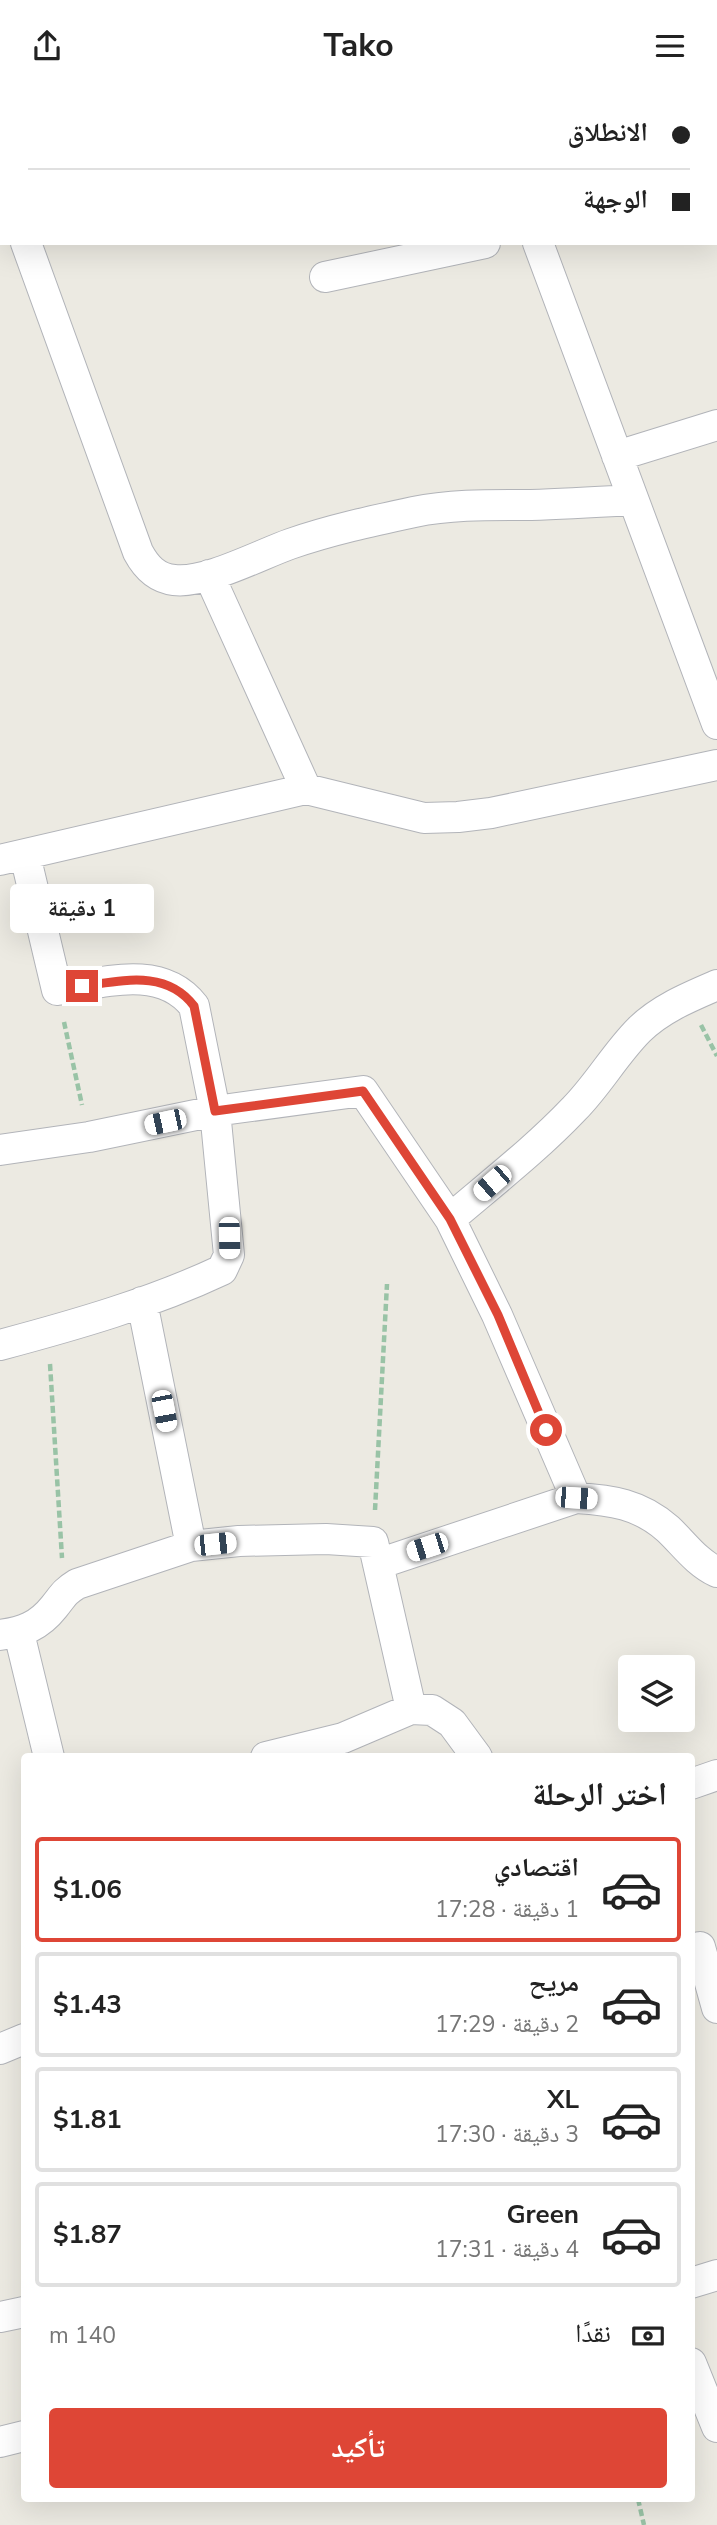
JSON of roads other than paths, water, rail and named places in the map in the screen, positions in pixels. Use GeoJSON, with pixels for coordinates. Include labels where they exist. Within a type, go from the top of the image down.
{"type":"FeatureCollection","features":[{"type":"Feature","properties":{"kind":"street"},"geometry":{"type":"LineString","coordinates":[[27,245],[144,563],[153,573],[174,580],[189,580],[292,543],[418,511],[481,505],[632,500]]}},
{"type":"Feature","properties":{"kind":"street"},"geometry":{"type":"LineString","coordinates":[[325,277],[476,245]]}},
{"type":"Feature","properties":{"kind":"street"},"geometry":{"type":"LineString","coordinates":[[539,245],[717,724]]}},
{"type":"Feature","properties":{"kind":"street"},"geometry":{"type":"LineString","coordinates":[[617,456],[717,425]]}},
{"type":"Feature","properties":{"kind":"street"},"geometry":{"type":"LineString","coordinates":[[209,575],[306,789]]}},
{"type":"Feature","properties":{"kind":"street"},"geometry":{"type":"LineString","coordinates":[[0,1345],[142,1302],[222,1270],[229,1255],[215,1111],[194,1006],[186,995],[167,984],[149,979],[131,979],[57,990],[12,857],[306,789],[424,818],[458,817],[491,813],[717,765]]}},
{"type":"Feature","properties":{"kind":"street"},"geometry":{"type":"LineString","coordinates":[[450,1219],[574,1110],[639,1030],[659,1014],[717,985]]}},
{"type":"Feature","properties":{"kind":"street"},"geometry":{"type":"LineString","coordinates":[[0,1150],[89,1137],[215,1111],[363,1091],[450,1219],[498,1315],[576,1498]]}},
{"type":"Feature","properties":{"kind":"street"},"geometry":{"type":"LineString","coordinates":[[142,1302],[191,1546]]}},
{"type":"Feature","properties":{"kind":"street"},"geometry":{"type":"LineString","coordinates":[[48,1753],[9,1634],[36,1625],[64,1592],[92,1579],[191,1546],[240,1541],[326,1539],[375,1553],[576,1498],[610,1500],[631,1505],[652,1516],[702,1565],[717,1572]]}},
{"type":"Feature","properties":{"kind":"street"},"geometry":{"type":"LineString","coordinates":[[375,1553],[411,1709]]}},
{"type":"Feature","properties":{"kind":"street"},"geometry":{"type":"LineString","coordinates":[[282,1753],[343,1738],[411,1709],[432,1710],[452,1723],[474,1753]]}},
{"type":"Feature","properties":{"kind":"street"},"geometry":{"type":"LineString","coordinates":[[695,1783],[717,1775]]}},
{"type":"Feature","properties":{"kind":"street"},"geometry":{"type":"LineString","coordinates":[[703,1943],[717,2008]]}},
{"type":"Feature","properties":{"kind":"street"},"geometry":{"type":"LineString","coordinates":[[0,2049],[21,2040]]}},
{"type":"Feature","properties":{"kind":"street"},"geometry":{"type":"LineString","coordinates":[[695,2282],[717,2275]]}},
{"type":"Feature","properties":{"kind":"street"},"geometry":{"type":"LineString","coordinates":[[0,2317],[21,2313]]}},
{"type":"Feature","properties":{"kind":"street"},"geometry":{"type":"LineString","coordinates":[[695,2373],[717,2427]]}},
{"type":"Feature","properties":{"kind":"street"},"geometry":{"type":"LineString","coordinates":[[0,2442],[21,2437]]}}]}
